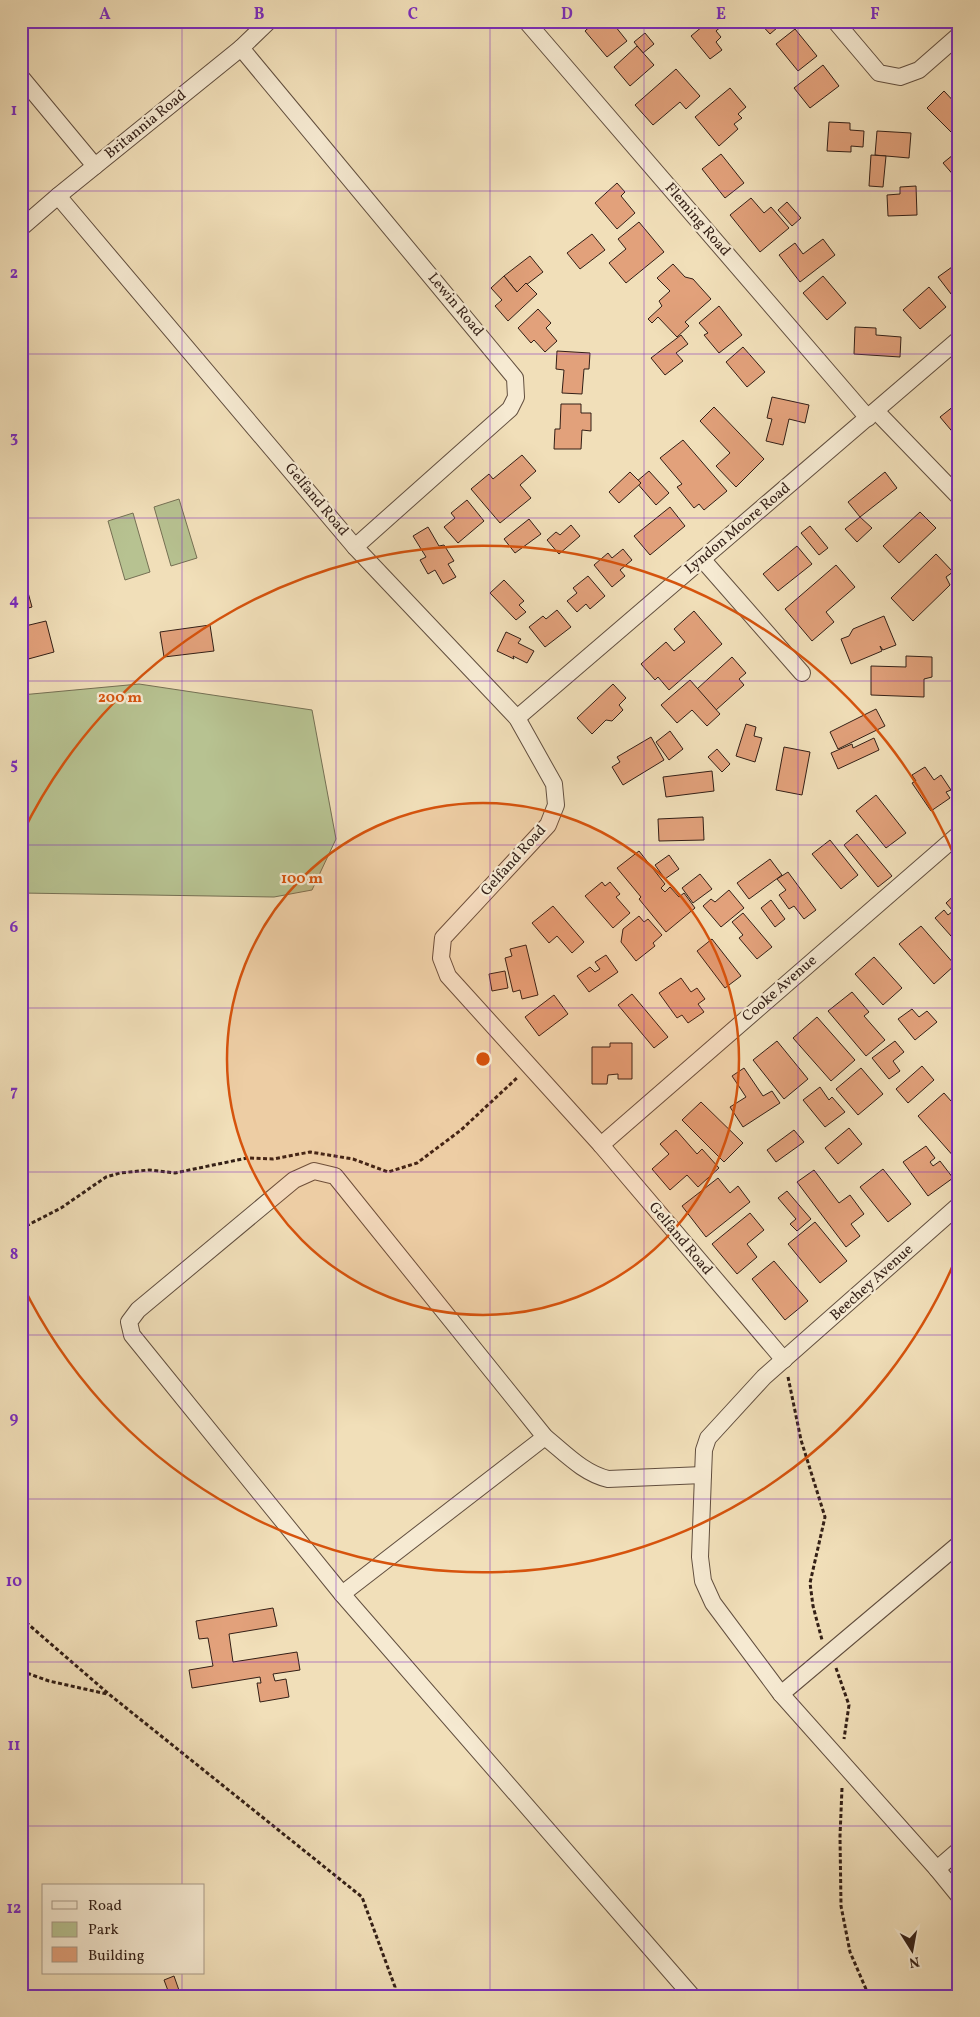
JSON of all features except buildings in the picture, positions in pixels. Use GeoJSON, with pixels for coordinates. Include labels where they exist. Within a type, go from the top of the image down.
{"type":"FeatureCollection","features":[{"type":"Feature","properties":{"kind":"street","name":"Britannia Road"},"geometry":{"type":"LineString","coordinates":[[21,228],[241,48],[270,21]]}},
{"type":"Feature","properties":{"kind":"street","name":"Fleming Road"},"geometry":{"type":"LineString","coordinates":[[526,21],[872,414],[959,497]]}},
{"type":"Feature","properties":{"kind":"street"},"geometry":{"type":"LineString","coordinates":[[835,21],[879,73],[900,77],[919,70],[959,35]]}},
{"type":"Feature","properties":{"kind":"street","name":"Lewin Road"},"geometry":{"type":"LineString","coordinates":[[241,48],[515,378],[516,397],[510,410],[355,547]]}},
{"type":"Feature","properties":{"kind":"street"},"geometry":{"type":"LineString","coordinates":[[21,77],[95,166]]}},
{"type":"Feature","properties":{"kind":"street","name":"Gelfand Road"},"geometry":{"type":"LineString","coordinates":[[58,196],[355,547],[517,718],[554,784],[556,805],[548,825],[443,938],[441,958],[448,976],[601,1145],[784,1360]]}},
{"type":"Feature","properties":{"kind":"street","name":"Lyndon Moore Road"},"geometry":{"type":"LineString","coordinates":[[517,718],[959,339]]}},
{"type":"Feature","properties":{"kind":"street"},"geometry":{"type":"LineString","coordinates":[[702,559],[802,673]]}},
{"type":"Feature","properties":{"kind":"street","name":"Cooke Avenue"},"geometry":{"type":"LineString","coordinates":[[601,1145],[959,834]]}},
{"type":"Feature","properties":{"kind":"street"},"geometry":{"type":"LineString","coordinates":[[692,1996],[342,1594],[132,1335],[129,1322],[138,1310],[294,1180],[314,1171],[335,1176],[545,1437],[594,1475],[608,1479],[702,1475]]}},
{"type":"Feature","properties":{"kind":"street","name":"Beechey Avenue"},"geometry":{"type":"LineString","coordinates":[[959,1205],[784,1360],[716,1427],[708,1438],[704,1450],[700,1557],[703,1581],[713,1603],[781,1694],[959,1896]]}},
{"type":"Feature","properties":{"kind":"street"},"geometry":{"type":"LineString","coordinates":[[342,1594],[545,1437]]}},
{"type":"Feature","properties":{"kind":"street"},"geometry":{"type":"LineString","coordinates":[[781,1694],[959,1544]]}},
{"type":"Feature","properties":{"kind":"street"},"geometry":{"type":"LineString","coordinates":[[937,1869],[959,1850]]}},
{"type":"Feature","properties":{"kind":"path"},"geometry":{"type":"LineString","coordinates":[[26,1226],[61,1208],[106,1177],[120,1173],[149,1170],[175,1173],[247,1158],[273,1159],[310,1152],[354,1160],[388,1172],[417,1163],[461,1130],[529,1066]]}},
{"type":"Feature","properties":{"kind":"path"},"geometry":{"type":"LineString","coordinates":[[21,1618],[110,1695],[362,1897],[395,1987],[393,1996]]}},
{"type":"Feature","properties":{"kind":"path"},"geometry":{"type":"LineString","coordinates":[[21,1671],[49,1681],[110,1695]]}},
{"type":"Feature","properties":{"kind":"green space"},"geometry":{"type":"Polygon","coordinates":[[[179,499],[197,558],[171,566],[154,507],[179,499]]]}},
{"type":"Feature","properties":{"kind":"green space"},"geometry":{"type":"Polygon","coordinates":[[[133,513],[150,572],[125,580],[108,521],[133,513]]]}},
{"type":"Feature","properties":{"kind":"green space"},"geometry":{"type":"Polygon","coordinates":[[[139,684],[312,710],[336,839],[312,890],[274,897],[21,893],[21,695],[139,684]]]}}]}
